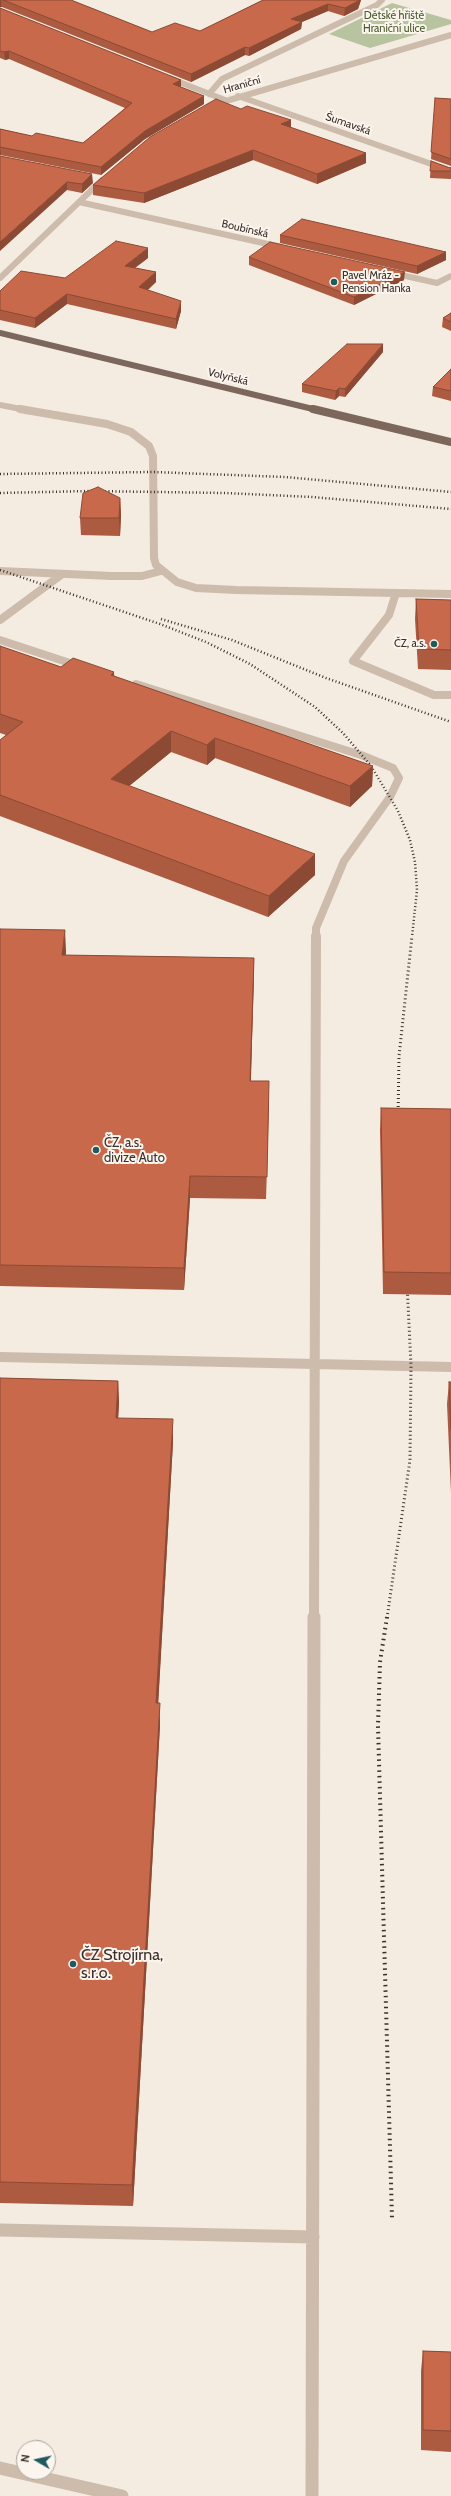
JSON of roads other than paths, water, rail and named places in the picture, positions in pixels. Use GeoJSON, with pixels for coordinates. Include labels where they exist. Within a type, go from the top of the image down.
{"type":"FeatureCollection","features":[{"type":"Feature","properties":{"kind":"main road","name":"Volyňská"},"geometry":{"type":"LineString","coordinates":[[0,333],[451,442]]}},
{"type":"Feature","properties":{"kind":"street","name":"Hraniční"},"geometry":{"type":"LineString","coordinates":[[209,94],[222,79],[377,5],[382,0]]}},
{"type":"Feature","properties":{"kind":"street","name":"Hraniční"},"geometry":{"type":"LineString","coordinates":[[204,110],[225,100],[238,96],[451,35]]}},
{"type":"Feature","properties":{"kind":"street"},"geometry":{"type":"LineString","coordinates":[[166,76],[225,100]]}},
{"type":"Feature","properties":{"kind":"street","name":"Šumavská"},"geometry":{"type":"LineString","coordinates":[[238,96],[451,171]]}},
{"type":"Feature","properties":{"kind":"street"},"geometry":{"type":"LineString","coordinates":[[0,278],[80,202],[99,180],[108,176]]}},
{"type":"Feature","properties":{"kind":"street","name":"Boubínská"},"geometry":{"type":"LineString","coordinates":[[80,202],[290,250]]}},
{"type":"Feature","properties":{"kind":"street"},"geometry":{"type":"LineString","coordinates":[[383,271],[437,283],[451,276]]}},
{"type":"Feature","properties":{"kind":"street"},"geometry":{"type":"LineString","coordinates":[[0,405],[107,424],[131,432],[149,446],[153,456],[154,558],[156,565],[161,571],[177,582],[210,589],[451,594]]}},
{"type":"Feature","properties":{"kind":"street"},"geometry":{"type":"LineString","coordinates":[[0,571],[61,575],[142,576],[161,571]]}},
{"type":"Feature","properties":{"kind":"street"},"geometry":{"type":"LineString","coordinates":[[0,620],[61,575]]}},
{"type":"Feature","properties":{"kind":"street"},"geometry":{"type":"LineString","coordinates":[[396,593],[389,615],[352,661],[434,695],[451,695]]}},
{"type":"Feature","properties":{"kind":"street"},"geometry":{"type":"LineString","coordinates":[[0,640],[88,669]]}},
{"type":"Feature","properties":{"kind":"street"},"geometry":{"type":"LineString","coordinates":[[126,681],[361,754],[392,768],[399,778],[390,797],[344,861],[316,928],[312,2496]]}},
{"type":"Feature","properties":{"kind":"street"},"geometry":{"type":"LineString","coordinates":[[0,1357],[451,1367]]}},
{"type":"Feature","properties":{"kind":"street"},"geometry":{"type":"LineString","coordinates":[[0,2230],[313,2237]]}},
{"type":"Feature","properties":{"kind":"street"},"geometry":{"type":"LineString","coordinates":[[0,2468],[122,2496]]}},
{"type":"Feature","properties":{"kind":"railway"},"geometry":{"type":"LineString","coordinates":[[0,474],[153,472],[285,477],[451,492]]}},
{"type":"Feature","properties":{"kind":"railway"},"geometry":{"type":"LineString","coordinates":[[0,493],[90,491],[225,493],[312,497],[451,509]]}},
{"type":"Feature","properties":{"kind":"railway"},"geometry":{"type":"LineString","coordinates":[[0,570],[160,624],[206,642],[250,664],[315,707],[343,733],[371,766],[398,811],[410,840],[415,862],[417,890],[412,937]]}},
{"type":"Feature","properties":{"kind":"railway"},"geometry":{"type":"LineString","coordinates":[[161,619],[232,640],[326,678],[451,722]]}},
{"type":"Feature","properties":{"kind":"railway"},"geometry":{"type":"LineString","coordinates":[[398,1119],[399,1056],[412,936]]}},
{"type":"Feature","properties":{"kind":"railway"},"geometry":{"type":"LineString","coordinates":[[387,1618],[410,1460],[411,1366],[407,1283]]}},
{"type":"Feature","properties":{"kind":"railway"},"geometry":{"type":"LineString","coordinates":[[387,1617],[380,1662],[378,1726],[392,2218]]}},
{"type":"Feature","properties":{"kind":"place","name":"Pavel Mráz - Pension Hanka"},"geometry":{"type":"Point","coordinates":[334,282]}},
{"type":"Feature","properties":{"kind":"place","name":"ČZ, a.s."},"geometry":{"type":"Point","coordinates":[434,644]}},
{"type":"Feature","properties":{"kind":"place","name":"ČZ, a.s. divize Auto"},"geometry":{"type":"Point","coordinates":[96,1150]}},
{"type":"Feature","properties":{"kind":"place","name":"ČZ Strojírna, s.r.o."},"geometry":{"type":"Point","coordinates":[73,1964]}},
{"type":"Feature","properties":{"kind":"park label","name":"Dětské hřiště Hraniční ulice"},"geometry":{"type":"Point","coordinates":[394,22]}}]}
